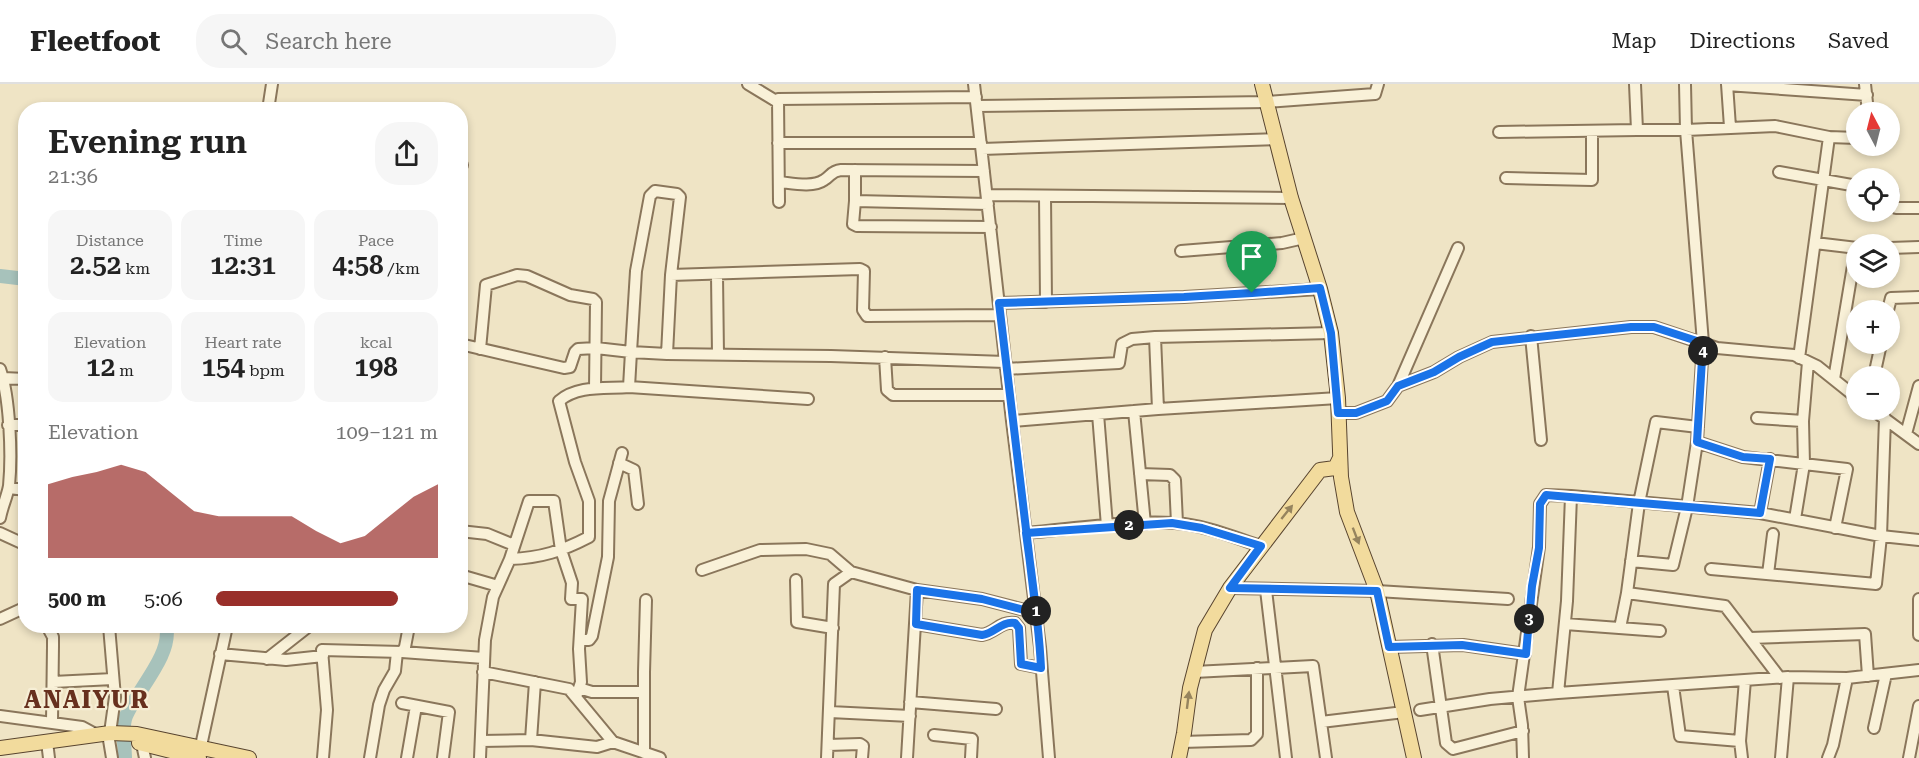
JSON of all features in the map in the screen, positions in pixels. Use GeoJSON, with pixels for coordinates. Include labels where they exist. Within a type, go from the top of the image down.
{"type":"FeatureCollection","features":[{"type":"Feature","properties":{"kind":"main road"},"geometry":{"type":"LineString","coordinates":[[1262,84],[1291,198],[1320,288],[1331,333],[1338,398],[1340,458],[1347,512],[1377,591],[1392,647],[1414,758]]}},
{"type":"Feature","properties":{"kind":"main road"},"geometry":{"type":"LineString","coordinates":[[1179,758],[1190,688],[1205,630],[1230,588],[1320,470],[1335,468],[1340,458]]}},
{"type":"Feature","properties":{"kind":"main road"},"geometry":{"type":"LineString","coordinates":[[0,748],[48,750],[95,734],[139,740],[200,754],[249,758]]}},
{"type":"Feature","properties":{"kind":"main road"},"geometry":{"type":"LineString","coordinates":[[0,755],[48,750],[113,737]]}},
{"type":"Feature","properties":{"kind":"street"},"geometry":{"type":"LineString","coordinates":[[269,102],[272,84]]}},
{"type":"Feature","properties":{"kind":"street"},"geometry":{"type":"LineString","coordinates":[[748,84],[776,101]]}},
{"type":"Feature","properties":{"kind":"street"},"geometry":{"type":"LineString","coordinates":[[881,84],[881,97]]}},
{"type":"Feature","properties":{"kind":"street"},"geometry":{"type":"LineString","coordinates":[[974,84],[1036,613],[1049,758]]}},
{"type":"Feature","properties":{"kind":"street"},"geometry":{"type":"LineString","coordinates":[[776,101],[781,98],[881,97],[976,102],[1267,102],[1375,94],[1378,84]]}},
{"type":"Feature","properties":{"kind":"street"},"geometry":{"type":"LineString","coordinates":[[1635,84],[1637,130]]}},
{"type":"Feature","properties":{"kind":"street"},"geometry":{"type":"LineString","coordinates":[[1631,561],[1673,565],[1687,507],[1697,442],[1703,343],[1686,130],[1685,84]]}},
{"type":"Feature","properties":{"kind":"street"},"geometry":{"type":"LineString","coordinates":[[1730,127],[1727,85],[1866,90]]}},
{"type":"Feature","properties":{"kind":"street"},"geometry":{"type":"LineString","coordinates":[[776,101],[779,202]]}},
{"type":"Feature","properties":{"kind":"street"},"geometry":{"type":"LineString","coordinates":[[1499,132],[1686,130],[1775,126],[1829,137],[1846,138]]}},
{"type":"Feature","properties":{"kind":"street"},"geometry":{"type":"LineString","coordinates":[[1506,178],[1592,180],[1592,131]]}},
{"type":"Feature","properties":{"kind":"street"},"geometry":{"type":"LineString","coordinates":[[1795,519],[1804,464],[1804,360],[1815,243],[1829,137]]}},
{"type":"Feature","properties":{"kind":"street"},"geometry":{"type":"LineString","coordinates":[[778,143],[981,146],[1276,139]]}},
{"type":"Feature","properties":{"kind":"street"},"geometry":{"type":"LineString","coordinates":[[855,170],[855,201],[852,220],[857,226],[991,226]]}},
{"type":"Feature","properties":{"kind":"street"},"geometry":{"type":"LineString","coordinates":[[779,182],[818,183],[835,171],[984,171]]}},
{"type":"Feature","properties":{"kind":"street"},"geometry":{"type":"LineString","coordinates":[[1779,172],[1846,184]]}},
{"type":"Feature","properties":{"kind":"street"},"geometry":{"type":"LineString","coordinates":[[629,387],[636,271],[650,196],[655,191],[677,194],[680,197],[671,275],[667,354]]}},
{"type":"Feature","properties":{"kind":"street"},"geometry":{"type":"LineString","coordinates":[[1045,196],[1046,302]]}},
{"type":"Feature","properties":{"kind":"street"},"geometry":{"type":"LineString","coordinates":[[855,201],[988,200],[1045,196],[1291,198]]}},
{"type":"Feature","properties":{"kind":"street"},"geometry":{"type":"LineString","coordinates":[[1900,208],[1919,208]]}},
{"type":"Feature","properties":{"kind":"street"},"geometry":{"type":"LineString","coordinates":[[1181,251],[1282,243],[1304,238]]}},
{"type":"Feature","properties":{"kind":"street"},"geometry":{"type":"LineString","coordinates":[[1815,243],[1846,247]]}},
{"type":"Feature","properties":{"kind":"street"},"geometry":{"type":"LineString","coordinates":[[1900,248],[1919,247]]}},
{"type":"Feature","properties":{"kind":"street"},"geometry":{"type":"LineString","coordinates":[[1338,413],[1356,413],[1387,401],[1398,386],[1458,248]]}},
{"type":"Feature","properties":{"kind":"street"},"geometry":{"type":"LineString","coordinates":[[671,275],[860,269],[864,271],[863,310],[867,316],[1000,315]]}},
{"type":"Feature","properties":{"kind":"street"},"geometry":{"type":"LineString","coordinates":[[480,348],[486,285],[518,275],[535,278],[570,295],[593,299],[597,302],[596,388]]}},
{"type":"Feature","properties":{"kind":"street"},"geometry":{"type":"LineString","coordinates":[[717,275],[718,355]]}},
{"type":"Feature","properties":{"kind":"street"},"geometry":{"type":"LineString","coordinates":[[999,303],[1184,297],[1320,288]]}},
{"type":"Feature","properties":{"kind":"street"},"geometry":{"type":"LineString","coordinates":[[1834,379],[1850,288]]}},
{"type":"Feature","properties":{"kind":"street"},"geometry":{"type":"LineString","coordinates":[[1890,300],[1891,298],[1919,297]]}},
{"type":"Feature","properties":{"kind":"street"},"geometry":{"type":"LineString","coordinates":[[1398,386],[1434,372],[1459,357],[1492,342],[1531,336],[1654,327],[1717,348],[1794,355],[1846,389]]}},
{"type":"Feature","properties":{"kind":"street"},"geometry":{"type":"LineString","coordinates":[[468,346],[564,368],[570,367],[576,350],[596,348],[667,354],[885,357],[1006,365],[1119,363],[1122,344],[1132,339],[1331,333]]}},
{"type":"Feature","properties":{"kind":"street"},"geometry":{"type":"LineString","coordinates":[[1531,336],[1541,440]]}},
{"type":"Feature","properties":{"kind":"street"},"geometry":{"type":"LineString","coordinates":[[1155,337],[1158,409]]}},
{"type":"Feature","properties":{"kind":"street"},"geometry":{"type":"LineString","coordinates":[[885,357],[887,390],[893,395],[1009,395]]}},
{"type":"Feature","properties":{"kind":"street"},"geometry":{"type":"LineString","coordinates":[[0,514],[9,488],[5,464],[8,425],[2,381],[18,380]]}},
{"type":"Feature","properties":{"kind":"street"},"geometry":{"type":"LineString","coordinates":[[1906,434],[1919,386]]}},
{"type":"Feature","properties":{"kind":"street"},"geometry":{"type":"LineString","coordinates":[[510,559],[536,558],[589,537],[589,501],[575,462],[559,401],[568,394],[596,388],[629,387],[808,399]]}},
{"type":"Feature","properties":{"kind":"street"},"geometry":{"type":"LineString","coordinates":[[1012,421],[1338,398]]}},
{"type":"Feature","properties":{"kind":"street"},"geometry":{"type":"LineString","coordinates":[[1134,411],[1145,524]]}},
{"type":"Feature","properties":{"kind":"street"},"geometry":{"type":"LineString","coordinates":[[1098,414],[1107,526]]}},
{"type":"Feature","properties":{"kind":"street"},"geometry":{"type":"LineString","coordinates":[[1757,418],[1803,422]]}},
{"type":"Feature","properties":{"kind":"street"},"geometry":{"type":"LineString","coordinates":[[1711,569],[1876,584],[1881,536],[1885,420]]}},
{"type":"Feature","properties":{"kind":"street"},"geometry":{"type":"LineString","coordinates":[[1888,420],[1919,444]]}},
{"type":"Feature","properties":{"kind":"street"},"geometry":{"type":"LineString","coordinates":[[1620,628],[1639,503],[1656,422],[1698,427]]}},
{"type":"Feature","properties":{"kind":"street"},"geometry":{"type":"LineString","coordinates":[[8,425],[18,425]]}},
{"type":"Feature","properties":{"kind":"street"},"geometry":{"type":"LineString","coordinates":[[1697,442],[1743,457],[1847,469],[1835,528]]}},
{"type":"Feature","properties":{"kind":"street"},"geometry":{"type":"LineString","coordinates":[[580,640],[589,640],[592,636],[608,557],[608,510],[621,458],[634,470],[638,504]]}},
{"type":"Feature","properties":{"kind":"street"},"geometry":{"type":"LineString","coordinates":[[1760,513],[1770,459]]}},
{"type":"Feature","properties":{"kind":"street"},"geometry":{"type":"LineString","coordinates":[[1140,474],[1170,475],[1175,480],[1177,523]]}},
{"type":"Feature","properties":{"kind":"street"},"geometry":{"type":"LineString","coordinates":[[9,488],[18,489]]}},
{"type":"Feature","properties":{"kind":"street"},"geometry":{"type":"LineString","coordinates":[[1523,758],[1518,697],[1526,654],[1532,586],[1539,548],[1540,504],[1546,495],[1760,513],[1881,536],[1919,540]]}},
{"type":"Feature","properties":{"kind":"street"},"geometry":{"type":"LineString","coordinates":[[1558,693],[1565,624],[1571,496]]}},
{"type":"Feature","properties":{"kind":"street"},"geometry":{"type":"LineString","coordinates":[[480,758],[484,640],[493,597],[510,559],[529,501],[552,500],[556,503],[561,550],[572,583],[571,599],[582,599],[581,682],[577,692]]}},
{"type":"Feature","properties":{"kind":"street"},"geometry":{"type":"LineString","coordinates":[[1026,533],[1177,523],[1261,546]]}},
{"type":"Feature","properties":{"kind":"street"},"geometry":{"type":"LineString","coordinates":[[0,532],[18,541]]}},
{"type":"Feature","properties":{"kind":"street"},"geometry":{"type":"LineString","coordinates":[[468,532],[487,534],[514,545]]}},
{"type":"Feature","properties":{"kind":"street"},"geometry":{"type":"LineString","coordinates":[[1768,574],[1773,534]]}},
{"type":"Feature","properties":{"kind":"street"},"geometry":{"type":"LineString","coordinates":[[702,570],[760,550],[806,549],[830,554],[851,572],[917,590],[982,599],[1036,613]]}},
{"type":"Feature","properties":{"kind":"street"},"geometry":{"type":"LineString","coordinates":[[828,758],[834,584],[851,572]]}},
{"type":"Feature","properties":{"kind":"street"},"geometry":{"type":"LineString","coordinates":[[468,577],[498,586]]}},
{"type":"Feature","properties":{"kind":"street"},"geometry":{"type":"LineString","coordinates":[[796,580],[797,622],[833,628]]}},
{"type":"Feature","properties":{"kind":"street"},"geometry":{"type":"LineString","coordinates":[[1230,588],[1377,591],[1508,599]]}},
{"type":"Feature","properties":{"kind":"street"},"geometry":{"type":"LineString","coordinates":[[907,758],[917,590]]}},
{"type":"Feature","properties":{"kind":"street"},"geometry":{"type":"LineString","coordinates":[[1266,590],[1286,758]]}},
{"type":"Feature","properties":{"kind":"street"},"geometry":{"type":"LineString","coordinates":[[1627,593],[1725,606],[1784,677],[1781,758]]}},
{"type":"Feature","properties":{"kind":"street"},"geometry":{"type":"LineString","coordinates":[[1919,599],[1919,635]]}},
{"type":"Feature","properties":{"kind":"street"},"geometry":{"type":"LineString","coordinates":[[644,753],[646,600]]}},
{"type":"Feature","properties":{"kind":"street"},"geometry":{"type":"LineString","coordinates":[[0,619],[18,611]]}},
{"type":"Feature","properties":{"kind":"street"},"geometry":{"type":"LineString","coordinates":[[916,624],[982,635],[988,634],[1005,623],[1015,623],[1019,628],[1021,664],[1041,668]]}},
{"type":"Feature","properties":{"kind":"street"},"geometry":{"type":"LineString","coordinates":[[1565,624],[1660,631]]}},
{"type":"Feature","properties":{"kind":"street"},"geometry":{"type":"LineString","coordinates":[[50,633],[53,682],[52,722]]}},
{"type":"Feature","properties":{"kind":"street"},"geometry":{"type":"LineString","coordinates":[[110,633],[115,697],[112,758]]}},
{"type":"Feature","properties":{"kind":"street"},"geometry":{"type":"LineString","coordinates":[[200,754],[225,633]]}},
{"type":"Feature","properties":{"kind":"street"},"geometry":{"type":"LineString","coordinates":[[267,658],[300,633]]}},
{"type":"Feature","properties":{"kind":"street"},"geometry":{"type":"LineString","coordinates":[[370,758],[379,705],[384,690],[395,671],[399,652],[405,647],[408,633]]}},
{"type":"Feature","properties":{"kind":"street"},"geometry":{"type":"LineString","coordinates":[[1750,638],[1865,634],[1868,676]]}},
{"type":"Feature","properties":{"kind":"street"},"geometry":{"type":"LineString","coordinates":[[1392,647],[1432,644],[1462,645],[1526,654]]}},
{"type":"Feature","properties":{"kind":"street"},"geometry":{"type":"LineString","coordinates":[[1432,644],[1446,743],[1453,749],[1522,731]]}},
{"type":"Feature","properties":{"kind":"street"},"geometry":{"type":"LineString","coordinates":[[323,758],[327,710],[322,650],[399,652],[484,658]]}},
{"type":"Feature","properties":{"kind":"street"},"geometry":{"type":"LineString","coordinates":[[220,654],[286,660],[322,656]]}},
{"type":"Feature","properties":{"kind":"street"},"geometry":{"type":"LineString","coordinates":[[1194,672],[1313,666],[1326,758]]}},
{"type":"Feature","properties":{"kind":"street"},"geometry":{"type":"LineString","coordinates":[[1182,742],[1256,738],[1257,668]]}},
{"type":"Feature","properties":{"kind":"street"},"geometry":{"type":"LineString","coordinates":[[1420,710],[1558,693],[1784,677],[1847,678],[1919,670]]}},
{"type":"Feature","properties":{"kind":"street"},"geometry":{"type":"LineString","coordinates":[[483,672],[577,692],[644,692]]}},
{"type":"Feature","properties":{"kind":"street"},"geometry":{"type":"LineString","coordinates":[[1874,728],[1886,674]]}},
{"type":"Feature","properties":{"kind":"street"},"geometry":{"type":"LineString","coordinates":[[1828,758],[1833,745],[1847,678]]}},
{"type":"Feature","properties":{"kind":"street"},"geometry":{"type":"LineString","coordinates":[[53,682],[113,679]]}},
{"type":"Feature","properties":{"kind":"street"},"geometry":{"type":"LineString","coordinates":[[1742,758],[1740,741],[1745,680]]}},
{"type":"Feature","properties":{"kind":"street"},"geometry":{"type":"LineString","coordinates":[[531,740],[536,682]]}},
{"type":"Feature","properties":{"kind":"street"},"geometry":{"type":"LineString","coordinates":[[1673,686],[1680,736],[1740,741]]}},
{"type":"Feature","properties":{"kind":"street"},"geometry":{"type":"LineString","coordinates":[[577,692],[613,742],[660,758]]}},
{"type":"Feature","properties":{"kind":"street"},"geometry":{"type":"LineString","coordinates":[[910,702],[996,709]]}},
{"type":"Feature","properties":{"kind":"street"},"geometry":{"type":"LineString","coordinates":[[402,703],[449,712],[443,758]]}},
{"type":"Feature","properties":{"kind":"street"},"geometry":{"type":"LineString","coordinates":[[407,758],[416,706]]}},
{"type":"Feature","properties":{"kind":"street"},"geometry":{"type":"LineString","coordinates":[[1909,758],[1919,706]]}},
{"type":"Feature","properties":{"kind":"street"},"geometry":{"type":"LineString","coordinates":[[830,712],[910,716]]}},
{"type":"Feature","properties":{"kind":"street"},"geometry":{"type":"LineString","coordinates":[[1321,722],[1404,712]]}},
{"type":"Feature","properties":{"kind":"street"},"geometry":{"type":"LineString","coordinates":[[0,716],[81,727],[95,734]]}},
{"type":"Feature","properties":{"kind":"street"},"geometry":{"type":"LineString","coordinates":[[934,735],[972,739],[971,758]]}},
{"type":"Feature","properties":{"kind":"street"},"geometry":{"type":"LineString","coordinates":[[139,740],[145,758]]}},
{"type":"Feature","properties":{"kind":"street"},"geometry":{"type":"LineString","coordinates":[[481,741],[531,740],[597,747],[613,742]]}},
{"type":"Feature","properties":{"kind":"street"},"geometry":{"type":"LineString","coordinates":[[828,745],[860,744],[863,746],[862,758]]}},
{"type":"Feature","properties":{"kind":"waterway"},"geometry":{"type":"LineString","coordinates":[[0,276],[18,278]]}},
{"type":"Feature","properties":{"kind":"waterway"},"geometry":{"type":"LineString","coordinates":[[125,758],[123,731],[126,716],[159,660],[167,633]]}},
{"type":"Feature","properties":{"kind":"district","name":"ANAIYUR"},"geometry":{"type":"Point","coordinates":[87,700]}},
{"type":"Feature","properties":{"kind":"route"},"geometry":{"type":"LineString","coordinates":[[1252,293],[999,303],[1012,421],[1019,477],[1036,613],[982,599],[917,590],[916,624],[982,635],[992,632],[1005,623],[1015,623],[1019,628],[1021,664],[1041,668],[1040,647],[1036,613],[1026,533],[1145,524],[1177,523],[1261,546],[1230,588],[1377,591],[1389,647],[1432,644],[1462,645],[1526,654],[1532,586],[1539,548],[1540,504],[1546,495],[1760,513],[1770,459],[1743,457],[1697,442],[1703,343],[1654,327],[1531,336],[1492,342],[1480,346],[1434,372],[1398,386],[1387,401],[1356,413],[1338,413],[1331,333],[1320,288],[1252,293]]}}]}
